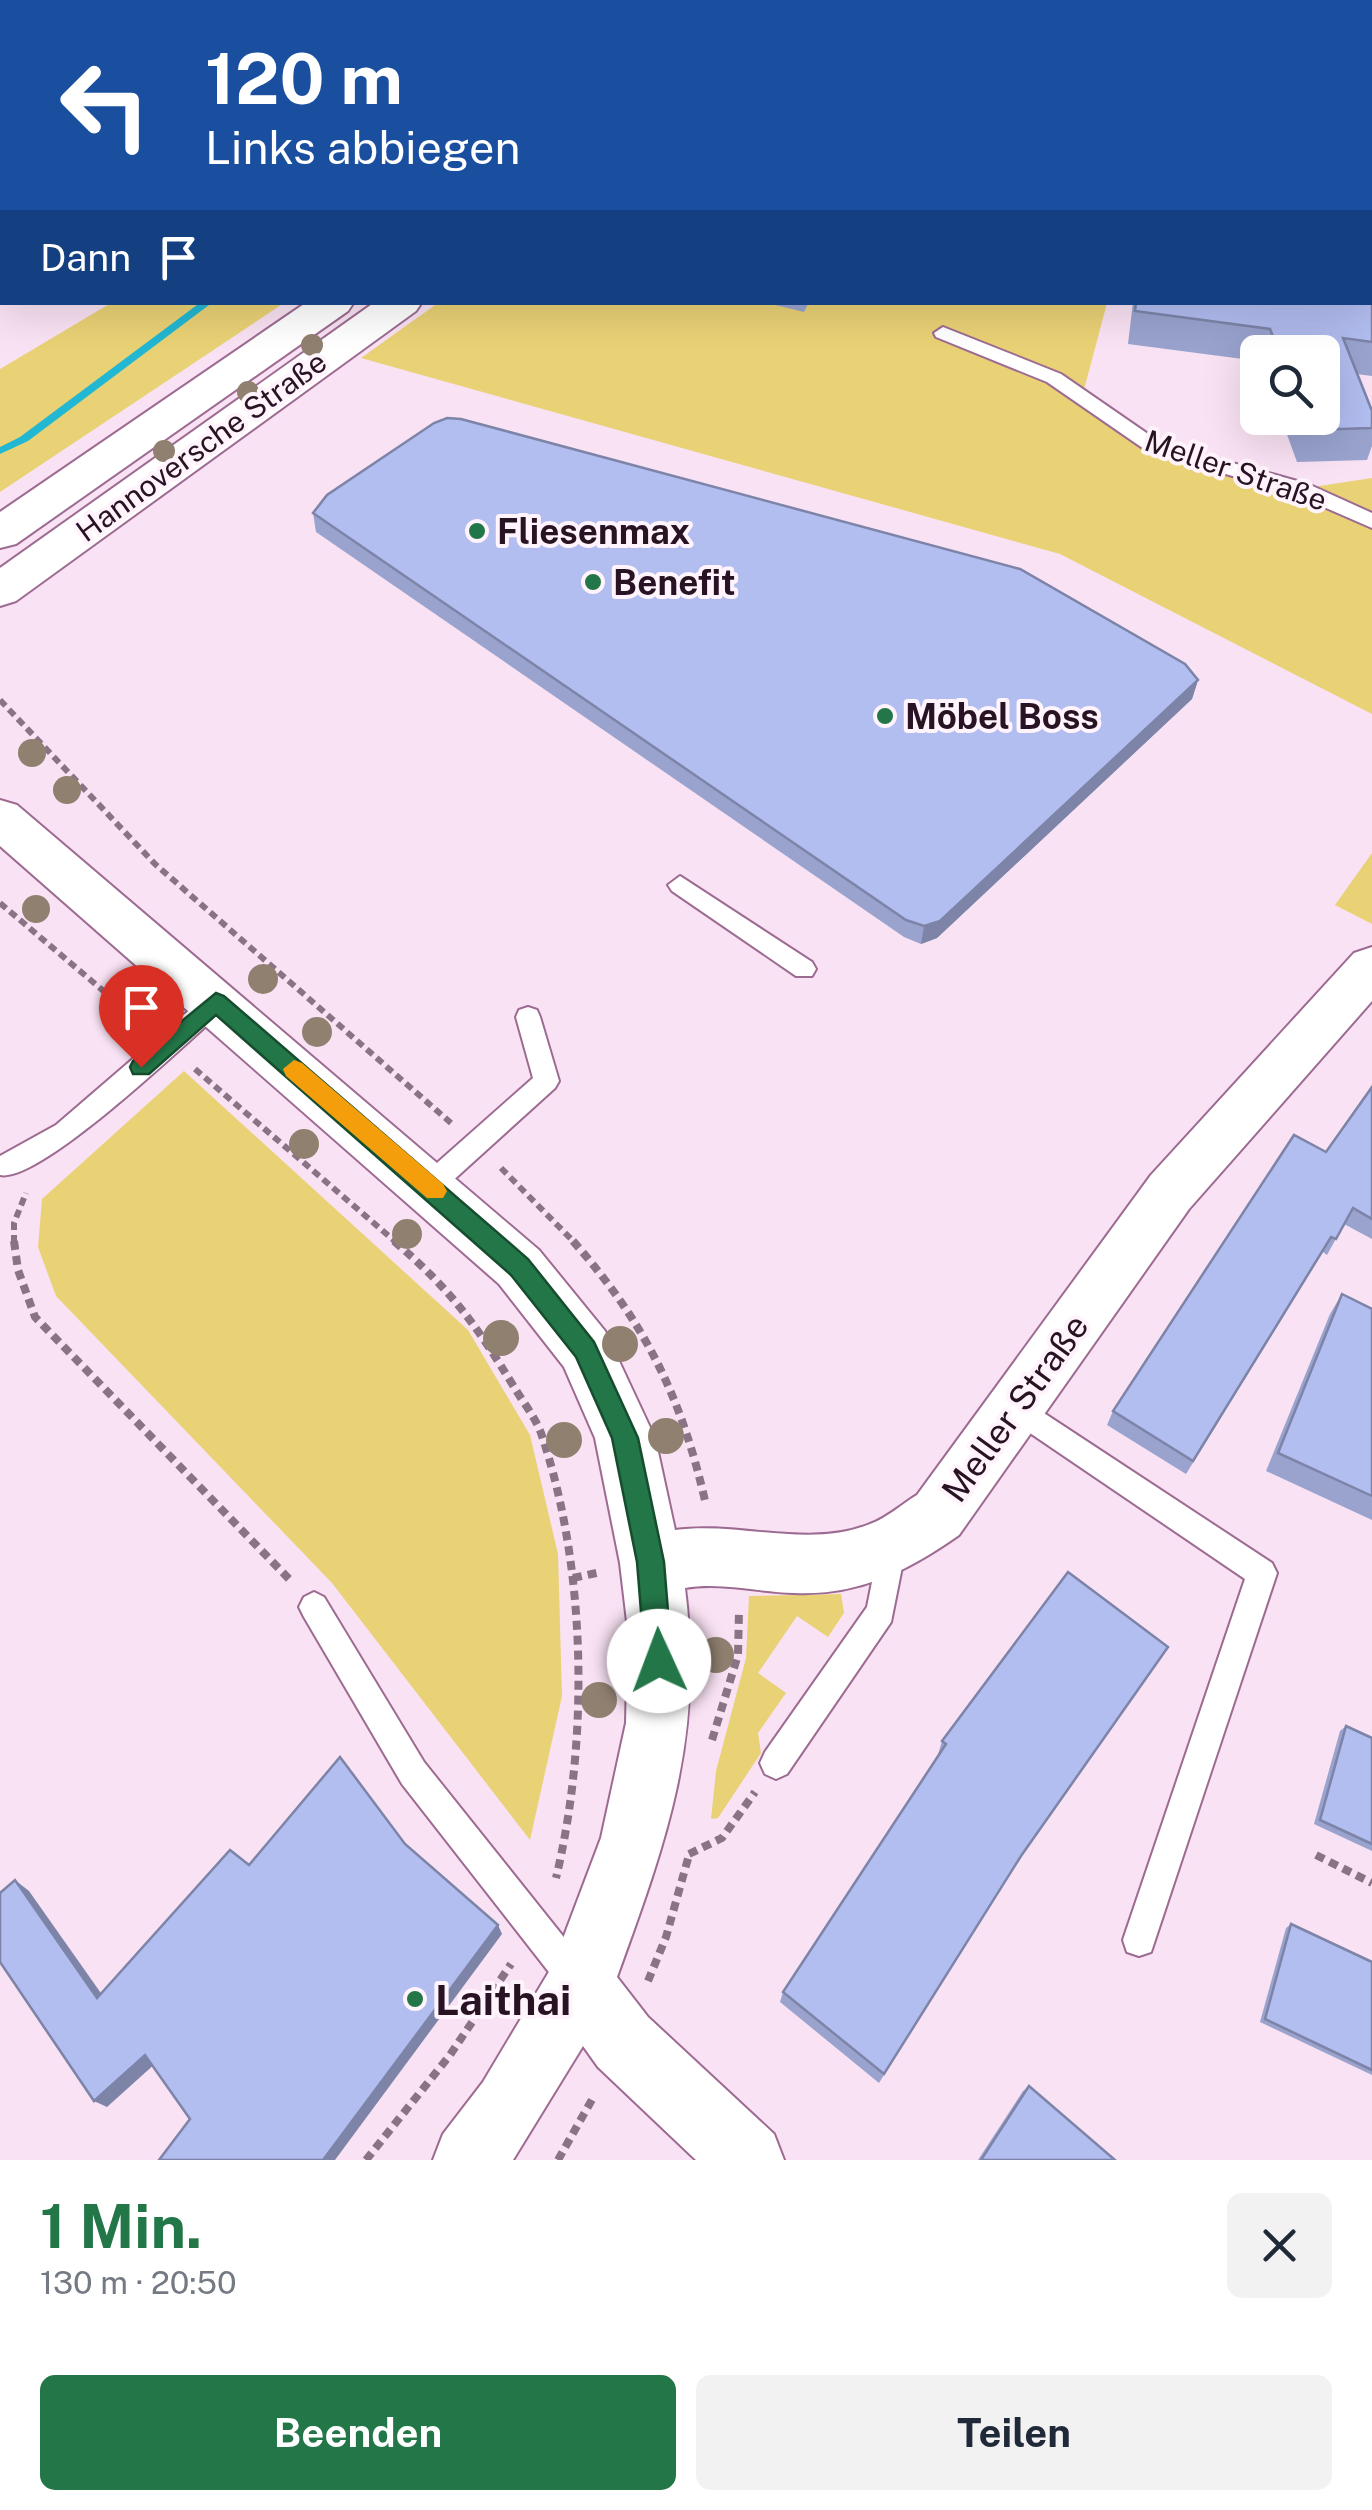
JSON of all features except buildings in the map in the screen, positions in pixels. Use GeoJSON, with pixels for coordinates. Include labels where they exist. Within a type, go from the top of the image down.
{"type":"FeatureCollection","features":[{"type":"Feature","properties":{"kind":"main road","name":"Hannoversche Straße"},"geometry":{"type":"LineString","coordinates":[[0,533],[330,305]]}},
{"type":"Feature","properties":{"kind":"main road","name":"Hannoversche Straße"},"geometry":{"type":"LineString","coordinates":[[0,590],[398,305]]}},
{"type":"Feature","properties":{"kind":"street"},"geometry":{"type":"LineString","coordinates":[[0,818],[430,1186],[519,1267],[586,1350],[625,1438],[651,1562],[659,1630],[658,1723],[634,1838],[580,1986],[508,2107],[470,2160]]}},
{"type":"Feature","properties":{"kind":"street","name":"Meller Straße"},"geometry":{"type":"LineString","coordinates":[[651,1562],[699,1556],[798,1564],[852,1560],[892,1547],[938,1515],[1170,1192],[1372,968]]}},
{"type":"Feature","properties":{"kind":"street"},"geometry":{"type":"LineString","coordinates":[[580,1986],[624,2042],[748,2160]]}},
{"type":"Feature","properties":{"kind":"lane","name":"Meller Straße"},"geometry":{"type":"LineString","coordinates":[[942,334],[1054,378],[1154,446],[1300,488],[1372,521]]}},
{"type":"Feature","properties":{"kind":"lane"},"geometry":{"type":"LineString","coordinates":[[680,884],[804,969]]}},
{"type":"Feature","properties":{"kind":"lane"},"geometry":{"type":"LineString","coordinates":[[6,1166],[65,1133],[216,1002]]}},
{"type":"Feature","properties":{"kind":"lane"},"geometry":{"type":"LineString","coordinates":[[430,1186],[546,1081],[528,1017]]}},
{"type":"Feature","properties":{"kind":"lane"},"geometry":{"type":"LineString","coordinates":[[1016,1407],[1262,1573],[1138,1940]]}},
{"type":"Feature","properties":{"kind":"lane"},"geometry":{"type":"LineString","coordinates":[[776,1763],[881,1612],[892,1547]]}},
{"type":"Feature","properties":{"kind":"lane"},"geometry":{"type":"LineString","coordinates":[[314,1606],[413,1773],[580,1986]]}},
{"type":"Feature","properties":{"kind":"path"},"geometry":{"type":"LineString","coordinates":[[0,902],[443,1283],[477,1326],[540,1430],[571,1552],[572,1578]]}},
{"type":"Feature","properties":{"kind":"path"},"geometry":{"type":"LineString","coordinates":[[65,1133],[14,1212],[13,1241],[21,1284],[35,1317],[276,1562],[314,1606]]}},
{"type":"Feature","properties":{"kind":"path"},"geometry":{"type":"LineString","coordinates":[[706,1759],[738,1654],[740,1595]]}},
{"type":"Feature","properties":{"kind":"path"},"geometry":{"type":"LineString","coordinates":[[689,1854],[722,1838],[776,1763]]}},
{"type":"Feature","properties":{"kind":"path"},"geometry":{"type":"LineString","coordinates":[[1316,1855],[1372,1883]]}},
{"type":"Feature","properties":{"kind":"shaded area"},"geometry":{"type":"Polygon","coordinates":[[[108,305],[281,305],[0,492],[0,369],[108,305]]]}},
{"type":"Feature","properties":{"kind":"shaded area"},"geometry":{"type":"Polygon","coordinates":[[[435,305],[1106,305],[1082,397],[1154,447],[1300,489],[1372,478],[1372,714],[1060,554],[361,358],[435,305]]]}},
{"type":"Feature","properties":{"kind":"shaded area"},"geometry":{"type":"Polygon","coordinates":[[[1372,853],[1372,924],[1335,905],[1372,853]]]}},
{"type":"Feature","properties":{"kind":"shaded area"},"geometry":{"type":"Polygon","coordinates":[[[184,1071],[468,1330],[530,1435],[558,1554],[562,1696],[530,1840],[332,1583],[56,1296],[38,1247],[42,1199],[184,1071]]]}},
{"type":"Feature","properties":{"kind":"shaded area"},"geometry":{"type":"Polygon","coordinates":[[[841,1594],[844,1613],[828,1637],[797,1616],[758,1673],[786,1693],[758,1733],[761,1753],[718,1818],[711,1819],[716,1771],[746,1658],[749,1596],[841,1594]]]}},
{"type":"Feature","properties":{"kind":"waterway"},"geometry":{"type":"LineString","coordinates":[[0,451],[24,439],[204,305]]}},
{"type":"Feature","properties":{"kind":"slow traffic"},"geometry":{"type":"LineString","coordinates":[[294,1069],[435,1191]]}},
{"type":"Feature","properties":{"kind":"place","name":"Fliesenmax"},"geometry":{"type":"Point","coordinates":[477,531]}},
{"type":"Feature","properties":{"kind":"place","name":"Benefit"},"geometry":{"type":"Point","coordinates":[593,582]}},
{"type":"Feature","properties":{"kind":"place","name":"Möbel Boss"},"geometry":{"type":"Point","coordinates":[885,716]}},
{"type":"Feature","properties":{"kind":"place","name":"Laithai"},"geometry":{"type":"Point","coordinates":[415,1999]}},
{"type":"Feature","properties":{"kind":"route"},"geometry":{"type":"LineString","coordinates":[[141,1067],[216,1002],[519,1267],[586,1350],[625,1438],[651,1562],[659,1661]]}}]}
